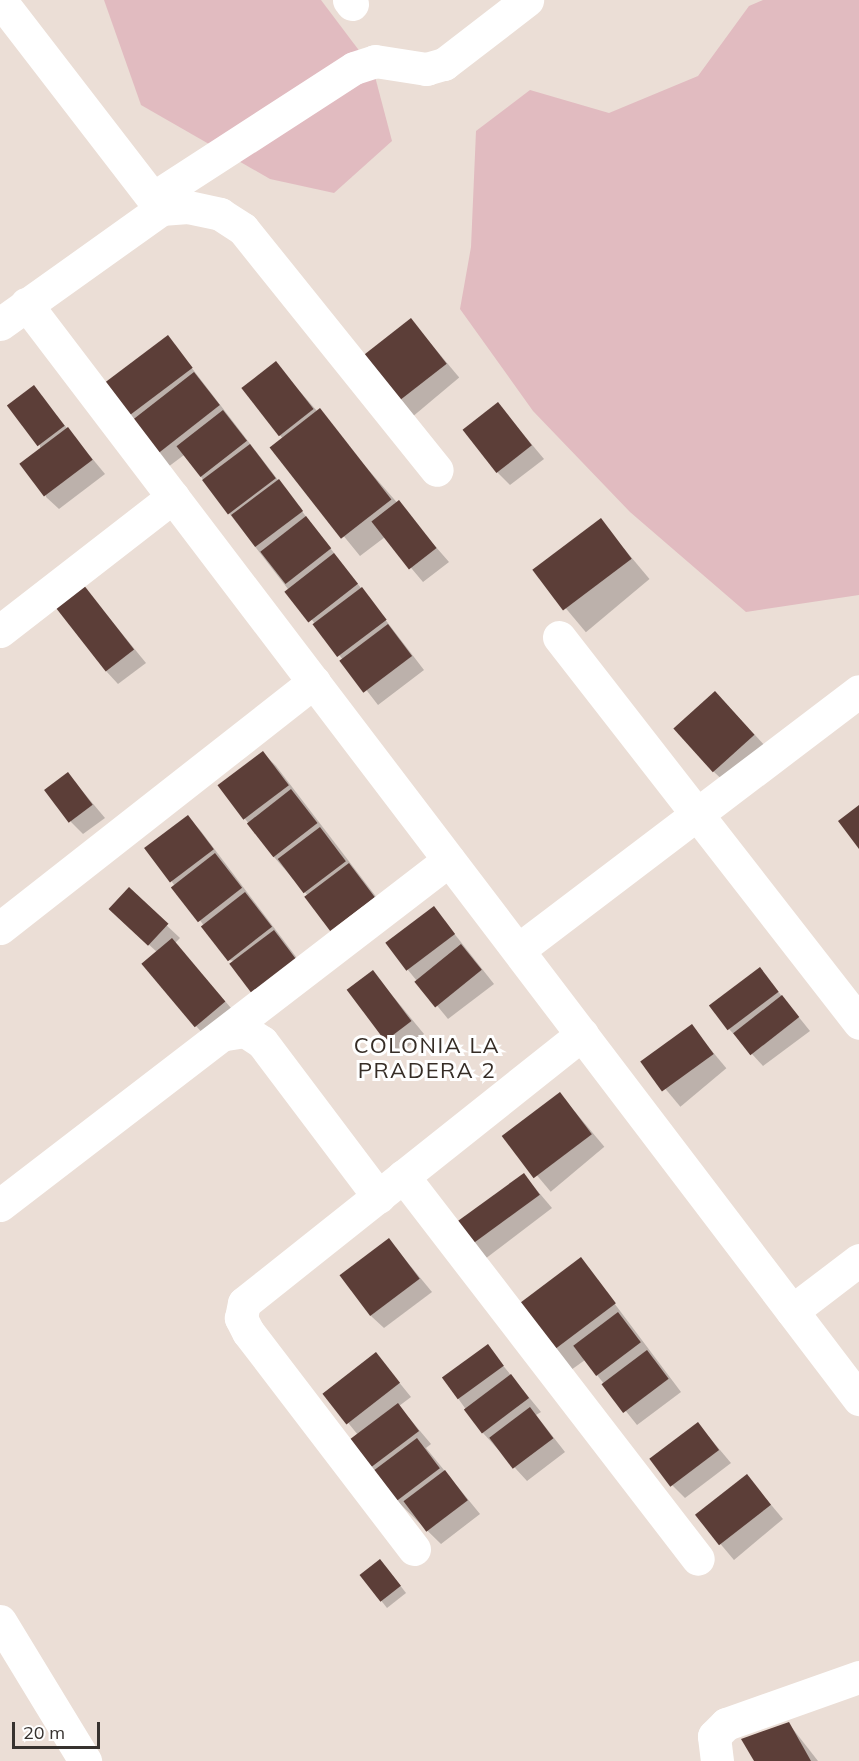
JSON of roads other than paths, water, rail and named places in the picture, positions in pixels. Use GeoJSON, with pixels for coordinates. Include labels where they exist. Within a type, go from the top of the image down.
{"type":"FeatureCollection","features":[{"type":"Feature","properties":{"kind":"street"},"geometry":{"type":"LineString","coordinates":[[0,0],[157,204],[188,207],[220,214],[243,229],[437,470]]}},
{"type":"Feature","properties":{"kind":"street"},"geometry":{"type":"LineString","coordinates":[[0,324],[157,204],[354,68],[375,61],[426,69],[444,64],[527,0]]}},
{"type":"Feature","properties":{"kind":"street"},"geometry":{"type":"LineString","coordinates":[[26,304],[859,1399]]}},
{"type":"Feature","properties":{"kind":"street"},"geometry":{"type":"LineString","coordinates":[[0,631],[174,497]]}},
{"type":"Feature","properties":{"kind":"street"},"geometry":{"type":"LineString","coordinates":[[559,637],[859,1023]]}},
{"type":"Feature","properties":{"kind":"street"},"geometry":{"type":"LineString","coordinates":[[0,928],[314,682]]}},
{"type":"Feature","properties":{"kind":"street"},"geometry":{"type":"LineString","coordinates":[[518,950],[859,691]]}},
{"type":"Feature","properties":{"kind":"street"},"geometry":{"type":"LineString","coordinates":[[0,1205],[226,1034],[449,860]]}},
{"type":"Feature","properties":{"kind":"street"},"geometry":{"type":"LineString","coordinates":[[226,1034],[245,1031],[262,1042],[391,1186],[698,1558]]}},
{"type":"Feature","properties":{"kind":"street"},"geometry":{"type":"LineString","coordinates":[[414,1549],[241,1318],[244,1303],[582,1034]]}},
{"type":"Feature","properties":{"kind":"street"},"geometry":{"type":"LineString","coordinates":[[792,1311],[859,1260]]}},
{"type":"Feature","properties":{"kind":"street"},"geometry":{"type":"LineString","coordinates":[[0,1621],[85,1761]]}},
{"type":"Feature","properties":{"kind":"street"},"geometry":{"type":"LineString","coordinates":[[717,1761],[714,1736],[726,1724],[859,1677]]}},
{"type":"Feature","properties":{"kind":"district","name":"COLONIA LA PRADERA 2"},"geometry":{"type":"Point","coordinates":[427,1058]}}]}
